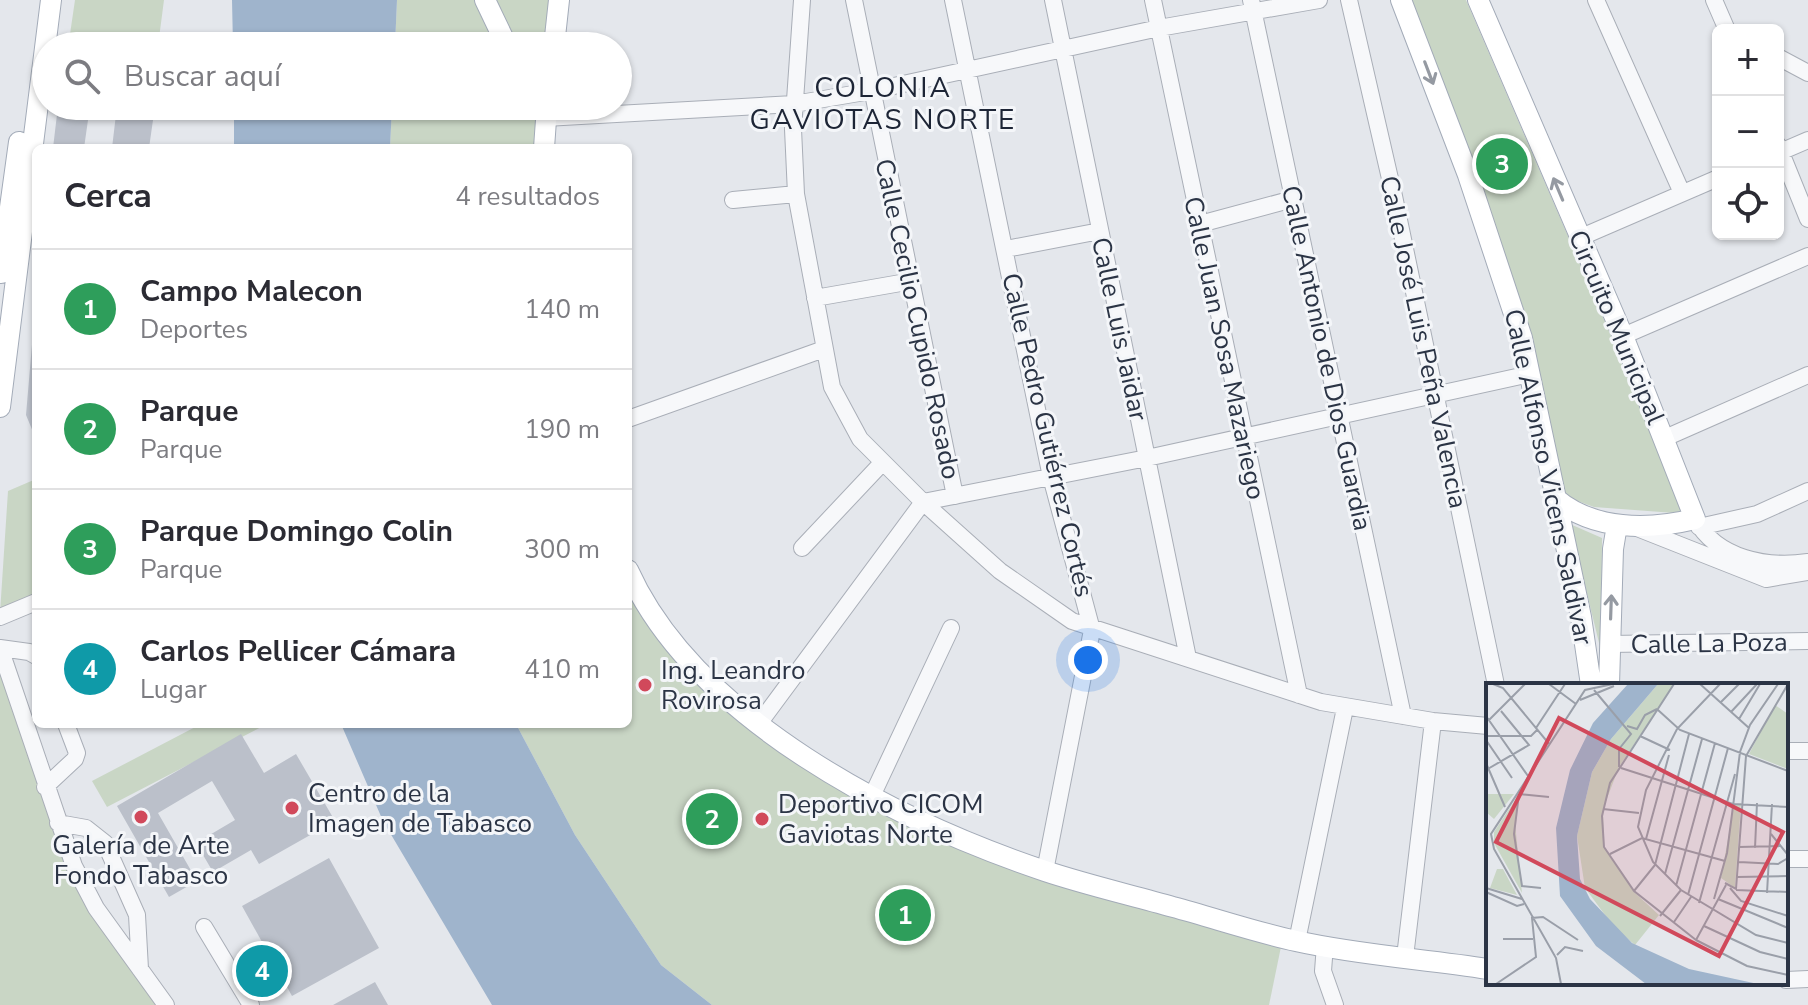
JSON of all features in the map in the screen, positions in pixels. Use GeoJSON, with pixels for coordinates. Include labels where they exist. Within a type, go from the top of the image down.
{"type":"FeatureCollection","features":[{"type":"Feature","properties":{"kind":"main road"},"geometry":{"type":"LineString","coordinates":[[35,32],[39,0]]}},
{"type":"Feature","properties":{"kind":"main road"},"geometry":{"type":"LineString","coordinates":[[45,32],[51,0]]}},
{"type":"Feature","properties":{"kind":"main road"},"geometry":{"type":"LineString","coordinates":[[485,0],[500,32]]}},
{"type":"Feature","properties":{"kind":"main road"},"geometry":{"type":"LineString","coordinates":[[556,32],[559,0]]}},
{"type":"Feature","properties":{"kind":"main road","name":"Calle Alfonso Vicens Saldivar"},"geometry":{"type":"LineString","coordinates":[[1401,0],[1488,232],[1530,374],[1581,617],[1591,683]]}},
{"type":"Feature","properties":{"kind":"main road","name":"Circuito Municipal"},"geometry":{"type":"LineString","coordinates":[[1478,0],[1623,336],[1697,523]]}},
{"type":"Feature","properties":{"kind":"main road"},"geometry":{"type":"LineString","coordinates":[[0,285],[32,52]]}},
{"type":"Feature","properties":{"kind":"main road"},"geometry":{"type":"LineString","coordinates":[[0,407],[12,199],[32,97]]}},
{"type":"Feature","properties":{"kind":"main road"},"geometry":{"type":"LineString","coordinates":[[544,120],[544,144]]}},
{"type":"Feature","properties":{"kind":"main road"},"geometry":{"type":"LineString","coordinates":[[1555,498],[1580,513],[1627,526],[1697,523]]}},
{"type":"Feature","properties":{"kind":"main road"},"geometry":{"type":"LineString","coordinates":[[1609,683],[1609,644],[1627,526]]}},
{"type":"Feature","properties":{"kind":"main road"},"geometry":{"type":"LineString","coordinates":[[632,579],[642,601],[709,684],[758,725],[872,796],[947,833],[1045,871],[1297,941],[1486,969]]}},
{"type":"Feature","properties":{"kind":"street"},"geometry":{"type":"LineString","coordinates":[[802,0],[794,104],[796,194],[824,349],[839,405],[853,431],[882,463],[1027,592],[1092,630],[1345,708],[1486,726]]}},
{"type":"Feature","properties":{"kind":"street","name":"Calle Cecilio Cupido Rosado"},"geometry":{"type":"LineString","coordinates":[[854,0],[955,496]]}},
{"type":"Feature","properties":{"kind":"street","name":"Calle Pedro Gutiérrez Cortés"},"geometry":{"type":"LineString","coordinates":[[953,0],[1051,477],[1092,630],[1045,871]]}},
{"type":"Feature","properties":{"kind":"street","name":"Calle Luis Jaidar"},"geometry":{"type":"LineString","coordinates":[[1053,0],[1188,658]]}},
{"type":"Feature","properties":{"kind":"street","name":"Calle Juan Sosa Mazariego"},"geometry":{"type":"LineString","coordinates":[[1153,0],[1299,695]]}},
{"type":"Feature","properties":{"kind":"street"},"geometry":{"type":"LineString","coordinates":[[632,108],[794,104],[871,91],[1252,6],[1319,0]]}},
{"type":"Feature","properties":{"kind":"street","name":"Calle José Luis Peña Valencia"},"geometry":{"type":"LineString","coordinates":[[1349,0],[1496,683]]}},
{"type":"Feature","properties":{"kind":"street"},"geometry":{"type":"LineString","coordinates":[[1596,0],[1682,193]]}},
{"type":"Feature","properties":{"kind":"street"},"geometry":{"type":"LineString","coordinates":[[1714,0],[1724,24]]}},
{"type":"Feature","properties":{"kind":"street","name":"Calle Antonio de Dios Guardia"},"geometry":{"type":"LineString","coordinates":[[1252,6],[1403,716]]}},
{"type":"Feature","properties":{"kind":"street"},"geometry":{"type":"LineString","coordinates":[[1784,60],[1808,73]]}},
{"type":"Feature","properties":{"kind":"street"},"geometry":{"type":"LineString","coordinates":[[1784,148],[1808,140]]}},
{"type":"Feature","properties":{"kind":"street"},"geometry":{"type":"LineString","coordinates":[[1784,162],[1808,219]]}},
{"type":"Feature","properties":{"kind":"street"},"geometry":{"type":"LineString","coordinates":[[1579,238],[1712,180]]}},
{"type":"Feature","properties":{"kind":"street"},"geometry":{"type":"LineString","coordinates":[[733,200],[796,194]]}},
{"type":"Feature","properties":{"kind":"street"},"geometry":{"type":"LineString","coordinates":[[1200,224],[1293,199]]}},
{"type":"Feature","properties":{"kind":"street"},"geometry":{"type":"LineString","coordinates":[[1006,249],[1100,231]]}},
{"type":"Feature","properties":{"kind":"street"},"geometry":{"type":"LineString","coordinates":[[1623,336],[1808,256]]}},
{"type":"Feature","properties":{"kind":"street"},"geometry":{"type":"LineString","coordinates":[[815,298],[912,281]]}},
{"type":"Feature","properties":{"kind":"street"},"geometry":{"type":"LineString","coordinates":[[632,418],[824,349]]}},
{"type":"Feature","properties":{"kind":"street"},"geometry":{"type":"LineString","coordinates":[[758,725],[923,502],[1147,458],[1530,374]]}},
{"type":"Feature","properties":{"kind":"street"},"geometry":{"type":"LineString","coordinates":[[1665,438],[1808,375]]}},
{"type":"Feature","properties":{"kind":"street"},"geometry":{"type":"LineString","coordinates":[[802,548],[882,463]]}},
{"type":"Feature","properties":{"kind":"street"},"geometry":{"type":"LineString","coordinates":[[1697,523],[1757,514],[1808,491]]}},
{"type":"Feature","properties":{"kind":"street"},"geometry":{"type":"LineString","coordinates":[[1697,523],[1715,545],[1764,564],[1808,562]]}},
{"type":"Feature","properties":{"kind":"street"},"geometry":{"type":"LineString","coordinates":[[1627,526],[1766,579],[1808,572]]}},
{"type":"Feature","properties":{"kind":"street"},"geometry":{"type":"LineString","coordinates":[[0,617],[32,604]]}},
{"type":"Feature","properties":{"kind":"street"},"geometry":{"type":"LineString","coordinates":[[872,796],[951,628]]}},
{"type":"Feature","properties":{"kind":"street","name":"Calle La Poza"},"geometry":{"type":"LineString","coordinates":[[1609,644],[1808,641]]}},
{"type":"Feature","properties":{"kind":"street"},"geometry":{"type":"LineString","coordinates":[[32,654],[0,648],[58,823],[89,895],[166,1005]]}},
{"type":"Feature","properties":{"kind":"street"},"geometry":{"type":"LineString","coordinates":[[1297,941],[1345,708]]}},
{"type":"Feature","properties":{"kind":"street"},"geometry":{"type":"LineString","coordinates":[[1405,957],[1433,721]]}},
{"type":"Feature","properties":{"kind":"street"},"geometry":{"type":"LineString","coordinates":[[45,787],[75,759],[77,753],[68,728]]}},
{"type":"Feature","properties":{"kind":"street"},"geometry":{"type":"LineString","coordinates":[[58,823],[86,828],[105,843],[137,915],[140,970]]}},
{"type":"Feature","properties":{"kind":"street"},"geometry":{"type":"LineString","coordinates":[[204,927],[251,1005]]}},
{"type":"Feature","properties":{"kind":"street"},"geometry":{"type":"LineString","coordinates":[[1325,945],[1323,971],[1335,1005]]}},
{"type":"Feature","properties":{"kind":"street"},"geometry":{"type":"LineString","coordinates":[[1788,980],[1808,979]]}},
{"type":"Feature","properties":{"kind":"green space"},"geometry":{"type":"Polygon","coordinates":[[[75,0],[164,0],[160,32],[70,32],[75,0]]]}},
{"type":"Feature","properties":{"kind":"green space"},"geometry":{"type":"Polygon","coordinates":[[[397,0],[559,0],[556,32],[396,32],[397,0]]]}},
{"type":"Feature","properties":{"kind":"green space"},"geometry":{"type":"Polygon","coordinates":[[[1409,0],[1466,0],[1688,514],[1594,507],[1561,495],[1409,0]]]}},
{"type":"Feature","properties":{"kind":"green space"},"geometry":{"type":"Polygon","coordinates":[[[391,120],[546,120],[544,144],[390,144],[391,120]]]}},
{"type":"Feature","properties":{"kind":"green space"},"geometry":{"type":"Polygon","coordinates":[[[32,481],[32,599],[0,613],[8,491],[32,481]]]}},
{"type":"Feature","properties":{"kind":"green space"},"geometry":{"type":"Polygon","coordinates":[[[1570,524],[1602,538],[1601,651],[1570,524]]]}},
{"type":"Feature","properties":{"kind":"green space","name":"Deportivo CICOM Gaviotas Norte"},"geometry":{"type":"Polygon","coordinates":[[[632,579],[642,601],[758,725],[947,833],[1283,937],[1269,1005],[712,1005],[661,965],[575,835],[518,728],[632,728],[632,579]]]}},
{"type":"Feature","properties":{"kind":"green space"},"geometry":{"type":"Polygon","coordinates":[[[0,648],[74,866],[166,1005],[0,1005],[0,648]]]}},
{"type":"Feature","properties":{"kind":"green space"},"geometry":{"type":"Polygon","coordinates":[[[193,728],[259,728],[107,807],[92,781],[193,728]]]}},
{"type":"Feature","properties":{"kind":"water"},"geometry":{"type":"Polygon","coordinates":[[[232,0],[397,0],[396,32],[233,32],[232,0]]]}},
{"type":"Feature","properties":{"kind":"water"},"geometry":{"type":"Polygon","coordinates":[[[234,120],[391,120],[390,144],[234,144],[234,120]]]}},
{"type":"Feature","properties":{"kind":"water"},"geometry":{"type":"Polygon","coordinates":[[[343,728],[518,728],[575,835],[661,965],[712,1005],[492,1005],[383,821],[343,728]]]}},
{"type":"Feature","properties":{"kind":"building"},"geometry":{"type":"Polygon","coordinates":[[[56,120],[88,120],[85,144],[53,144],[56,120]]]}},
{"type":"Feature","properties":{"kind":"building"},"geometry":{"type":"Polygon","coordinates":[[[115,120],[153,120],[150,144],[112,144],[115,120]]]}},
{"type":"Feature","properties":{"kind":"building"},"geometry":{"type":"Polygon","coordinates":[[[32,344],[32,429],[26,415],[32,344]]]}},
{"type":"Feature","properties":{"kind":"building"},"geometry":{"type":"Polygon","coordinates":[[[241,734],[264,773],[296,754],[335,821],[259,864],[251,850],[213,872],[196,843],[235,820],[212,781],[158,813],[197,881],[169,897],[117,806],[241,734]]]}},
{"type":"Feature","properties":{"kind":"building"},"geometry":{"type":"Polygon","coordinates":[[[329,858],[379,948],[292,996],[242,906],[329,858]]]}},
{"type":"Feature","properties":{"kind":"building"},"geometry":{"type":"Polygon","coordinates":[[[375,982],[388,1005],[333,1005],[375,982]]]}},
{"type":"Feature","properties":{"kind":"place","name":"Parque Domingo Colin"},"geometry":{"type":"Point","coordinates":[1502,164]}},
{"type":"Feature","properties":{"kind":"place","name":"Ing. Leandro Rovirosa"},"geometry":{"type":"Point","coordinates":[645,685]}},
{"type":"Feature","properties":{"kind":"place","name":"Centro de la Imagen de Tabasco"},"geometry":{"type":"Point","coordinates":[292,808]}},
{"type":"Feature","properties":{"kind":"place","name":"Galería de Arte Fondo Tabasco"},"geometry":{"type":"Point","coordinates":[141,817]}},
{"type":"Feature","properties":{"kind":"place","name":"Parque"},"geometry":{"type":"Point","coordinates":[712,819]}},
{"type":"Feature","properties":{"kind":"place","name":"Deportivo CICOM Gaviotas Norte"},"geometry":{"type":"Point","coordinates":[762,819]}},
{"type":"Feature","properties":{"kind":"place","name":"Campo Malecon"},"geometry":{"type":"Point","coordinates":[905,915]}},
{"type":"Feature","properties":{"kind":"place","name":"Carlos Pellicer Cámara"},"geometry":{"type":"Point","coordinates":[262,971]}},
{"type":"Feature","properties":{"kind":"district","name":"COLONIA GAVIOTAS NORTE"},"geometry":{"type":"Point","coordinates":[883,103]}}]}
